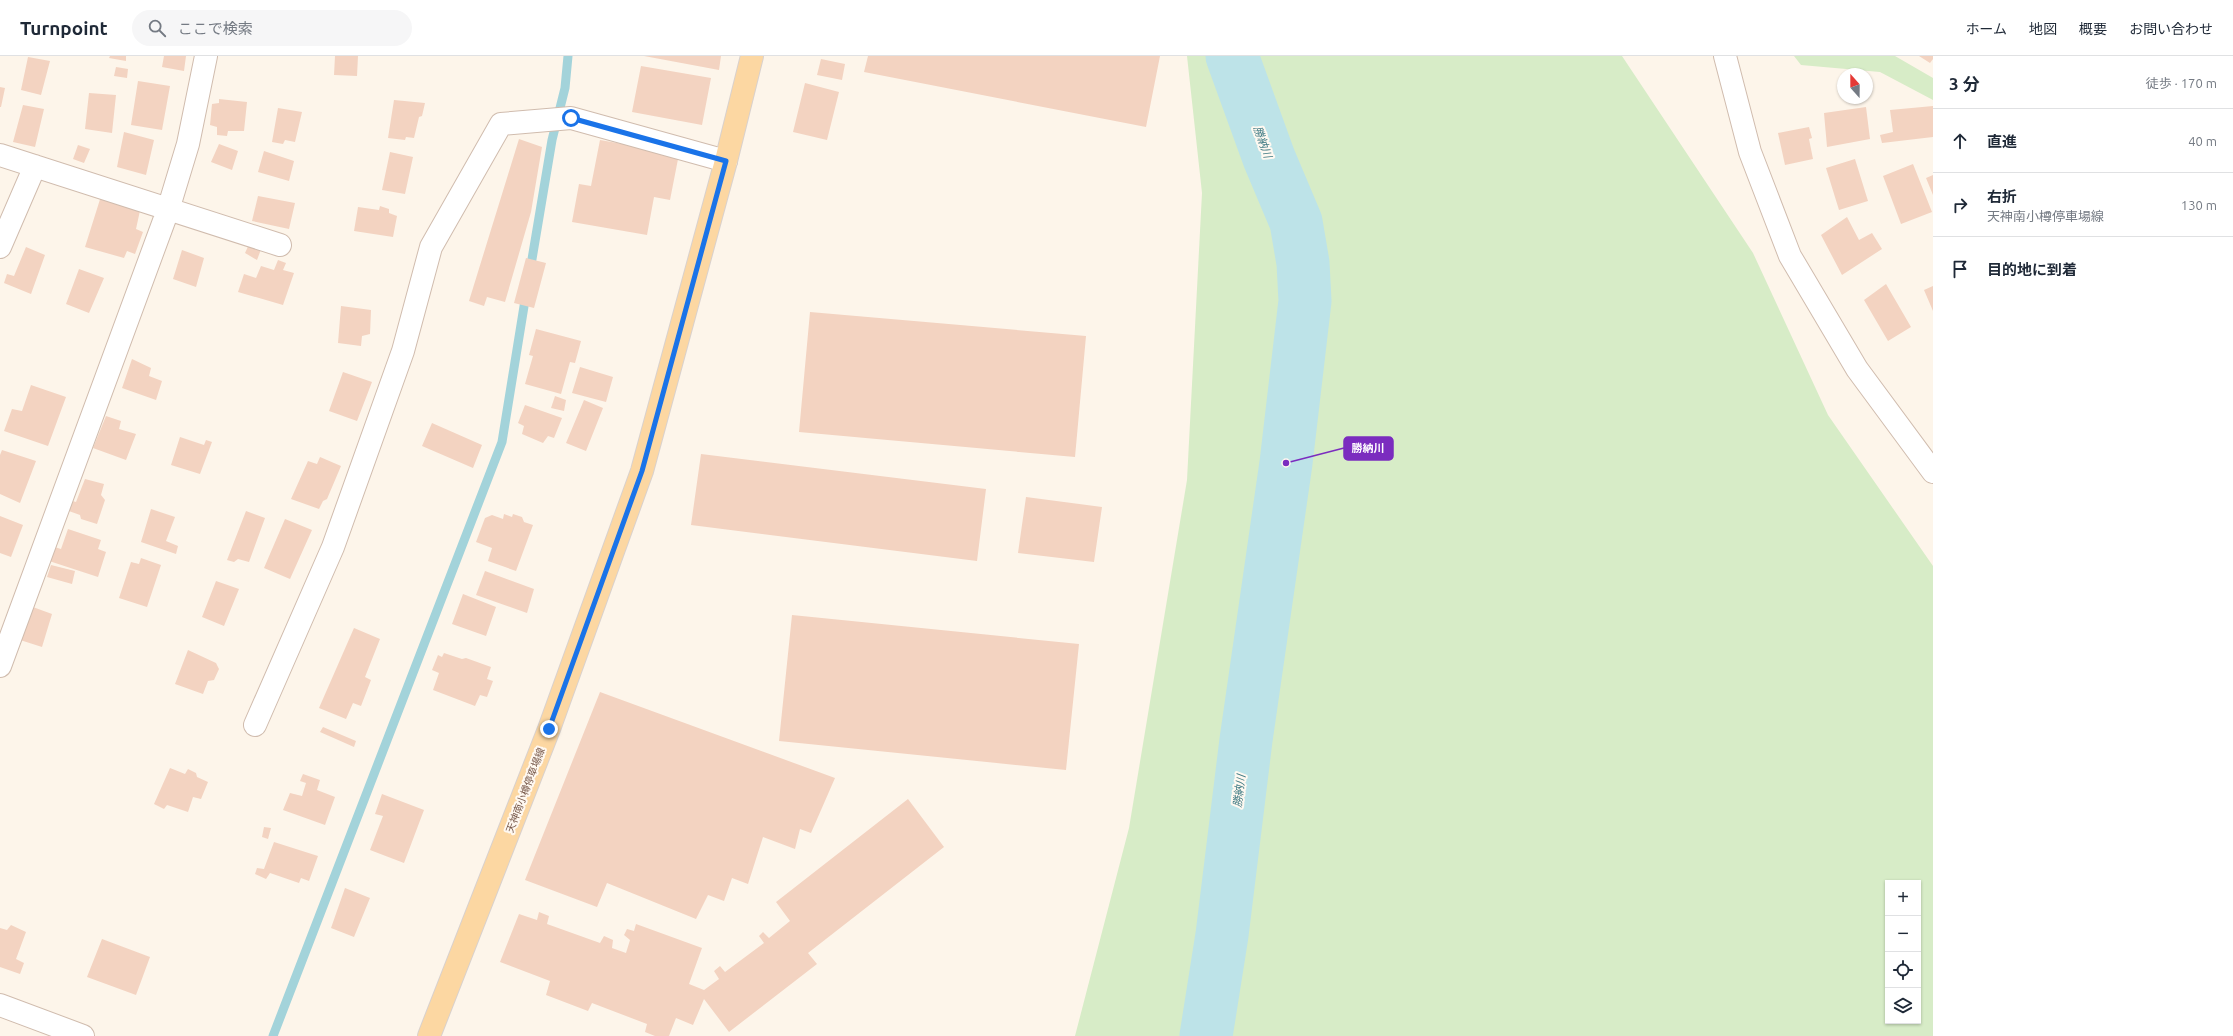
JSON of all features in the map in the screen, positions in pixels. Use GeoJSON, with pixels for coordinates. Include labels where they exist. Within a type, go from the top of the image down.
{"type":"FeatureCollection","features":[{"type":"Feature","properties":{"kind":"main road","name":"天神南小樽停車場線"},"geometry":{"type":"LineString","coordinates":[[429,1036],[549,729],[642,471],[726,161],[752,56]]}},
{"type":"Feature","properties":{"kind":"street"},"geometry":{"type":"LineString","coordinates":[[0,666],[168,210],[188,144],[206,56]]}},
{"type":"Feature","properties":{"kind":"street"},"geometry":{"type":"LineString","coordinates":[[1725,56],[1750,152],[1790,256],[1857,369],[1933,472]]}},
{"type":"Feature","properties":{"kind":"street"},"geometry":{"type":"LineString","coordinates":[[255,725],[334,547],[403,351],[431,247],[501,124],[571,118],[726,161]]}},
{"type":"Feature","properties":{"kind":"street"},"geometry":{"type":"LineString","coordinates":[[0,155],[280,245]]}},
{"type":"Feature","properties":{"kind":"street"},"geometry":{"type":"LineString","coordinates":[[0,247],[35,166]]}},
{"type":"Feature","properties":{"kind":"street"},"geometry":{"type":"LineString","coordinates":[[0,1005],[83,1036]]}},
{"type":"Feature","properties":{"kind":"green space"},"geometry":{"type":"Polygon","coordinates":[[[1187,56],[1622,56],[1753,253],[1828,415],[1933,566],[1933,1036],[1075,1036],[1129,828],[1187,480],[1202,193],[1187,56]]]}},
{"type":"Feature","properties":{"kind":"green space"},"geometry":{"type":"Polygon","coordinates":[[[1794,56],[1895,56],[1933,78],[1933,100],[1880,72],[1873,71],[1873,68],[1837,68],[1801,65],[1794,56]]]}},
{"type":"Feature","properties":{"kind":"building"},"geometry":{"type":"Polygon","coordinates":[[[110,56],[126,56],[126,61],[109,58],[110,56]]]}},
{"type":"Feature","properties":{"kind":"building"},"geometry":{"type":"Polygon","coordinates":[[[164,56],[186,56],[184,71],[162,67],[164,56]]]}},
{"type":"Feature","properties":{"kind":"building"},"geometry":{"type":"Polygon","coordinates":[[[335,56],[358,56],[357,76],[334,75],[335,56]]]}},
{"type":"Feature","properties":{"kind":"building"},"geometry":{"type":"Polygon","coordinates":[[[644,56],[721,56],[719,70],[644,56]]]}},
{"type":"Feature","properties":{"kind":"building"},"geometry":{"type":"Polygon","coordinates":[[[868,56],[1160,56],[1146,127],[864,72],[868,56]]]}},
{"type":"Feature","properties":{"kind":"building"},"geometry":{"type":"Polygon","coordinates":[[[1919,56],[1933,56],[1933,59],[1930,63],[1919,56]]]}},
{"type":"Feature","properties":{"kind":"building"},"geometry":{"type":"Polygon","coordinates":[[[28,57],[50,61],[41,95],[21,90],[28,57]]]}},
{"type":"Feature","properties":{"kind":"building"},"geometry":{"type":"Polygon","coordinates":[[[821,59],[845,64],[842,80],[817,75],[821,59]]]}},
{"type":"Feature","properties":{"kind":"building"},"geometry":{"type":"Polygon","coordinates":[[[641,66],[711,78],[702,125],[632,112],[641,66]]]}},
{"type":"Feature","properties":{"kind":"building"},"geometry":{"type":"Polygon","coordinates":[[[116,67],[128,69],[127,78],[114,76],[116,67]]]}},
{"type":"Feature","properties":{"kind":"building"},"geometry":{"type":"Polygon","coordinates":[[[138,81],[170,86],[162,130],[131,125],[138,81]]]}},
{"type":"Feature","properties":{"kind":"building"},"geometry":{"type":"Polygon","coordinates":[[[805,83],[839,92],[827,140],[793,132],[805,83]]]}},
{"type":"Feature","properties":{"kind":"building"},"geometry":{"type":"Polygon","coordinates":[[[0,87],[5,88],[1,107],[0,107],[0,87]]]}},
{"type":"Feature","properties":{"kind":"building"},"geometry":{"type":"Polygon","coordinates":[[[89,93],[116,95],[112,133],[85,129],[89,93]]]}},
{"type":"Feature","properties":{"kind":"building"},"geometry":{"type":"Polygon","coordinates":[[[219,99],[247,102],[244,131],[228,131],[227,136],[217,135],[217,127],[210,125],[212,104],[219,103],[219,99]]]}},
{"type":"Feature","properties":{"kind":"building"},"geometry":{"type":"Polygon","coordinates":[[[394,100],[425,103],[422,116],[419,117],[414,138],[406,137],[405,140],[388,138],[394,100]]]}},
{"type":"Feature","properties":{"kind":"building"},"geometry":{"type":"Polygon","coordinates":[[[23,105],[44,109],[35,147],[13,142],[23,105]]]}},
{"type":"Feature","properties":{"kind":"building"},"geometry":{"type":"Polygon","coordinates":[[[1933,106],[1933,137],[1882,143],[1880,135],[1893,132],[1890,110],[1933,106]]]}},
{"type":"Feature","properties":{"kind":"building"},"geometry":{"type":"Polygon","coordinates":[[[1866,107],[1870,139],[1827,147],[1824,113],[1866,107]]]}},
{"type":"Feature","properties":{"kind":"building"},"geometry":{"type":"Polygon","coordinates":[[[278,108],[302,112],[295,142],[285,140],[283,144],[272,142],[278,108]]]}},
{"type":"Feature","properties":{"kind":"building"},"geometry":{"type":"Polygon","coordinates":[[[1809,127],[1812,138],[1809,139],[1813,159],[1785,165],[1778,133],[1809,127]]]}},
{"type":"Feature","properties":{"kind":"building"},"geometry":{"type":"Polygon","coordinates":[[[124,132],[154,140],[146,175],[117,167],[124,132]]]}},
{"type":"Feature","properties":{"kind":"building"},"geometry":{"type":"Polygon","coordinates":[[[519,139],[542,147],[531,212],[505,302],[487,297],[484,306],[469,301],[519,139]]]}},
{"type":"Feature","properties":{"kind":"building"},"geometry":{"type":"Polygon","coordinates":[[[600,140],[679,154],[670,200],[654,197],[647,235],[572,222],[579,184],[591,186],[600,140]]]}},
{"type":"Feature","properties":{"kind":"building"},"geometry":{"type":"Polygon","coordinates":[[[219,144],[238,151],[232,170],[211,162],[219,144]]]}},
{"type":"Feature","properties":{"kind":"building"},"geometry":{"type":"Polygon","coordinates":[[[78,145],[90,149],[84,163],[73,159],[78,145]]]}},
{"type":"Feature","properties":{"kind":"building"},"geometry":{"type":"Polygon","coordinates":[[[264,151],[294,161],[289,181],[258,172],[264,151]]]}},
{"type":"Feature","properties":{"kind":"building"},"geometry":{"type":"Polygon","coordinates":[[[390,152],[413,157],[405,194],[382,190],[390,152]]]}},
{"type":"Feature","properties":{"kind":"building"},"geometry":{"type":"Polygon","coordinates":[[[1855,159],[1868,201],[1839,210],[1826,168],[1855,159]]]}},
{"type":"Feature","properties":{"kind":"building"},"geometry":{"type":"Polygon","coordinates":[[[1913,164],[1932,212],[1901,224],[1883,176],[1913,164]]]}},
{"type":"Feature","properties":{"kind":"building"},"geometry":{"type":"Polygon","coordinates":[[[1933,175],[1933,195],[1926,178],[1933,175]]]}},
{"type":"Feature","properties":{"kind":"building"},"geometry":{"type":"Polygon","coordinates":[[[102,193],[141,206],[136,229],[143,232],[135,254],[127,251],[124,258],[85,247],[102,193]]]}},
{"type":"Feature","properties":{"kind":"building"},"geometry":{"type":"Polygon","coordinates":[[[258,196],[295,203],[289,229],[252,221],[258,196]]]}},
{"type":"Feature","properties":{"kind":"building"},"geometry":{"type":"Polygon","coordinates":[[[380,206],[389,209],[389,213],[397,216],[393,237],[354,231],[358,207],[379,210],[380,206]]]}},
{"type":"Feature","properties":{"kind":"building"},"geometry":{"type":"Polygon","coordinates":[[[1847,217],[1859,240],[1872,233],[1882,249],[1842,275],[1821,235],[1847,217]]]}},
{"type":"Feature","properties":{"kind":"building"},"geometry":{"type":"Polygon","coordinates":[[[251,240],[263,244],[257,260],[245,253],[251,240]]]}},
{"type":"Feature","properties":{"kind":"building"},"geometry":{"type":"Polygon","coordinates":[[[26,247],[45,255],[31,294],[4,283],[7,274],[14,276],[26,247]]]}},
{"type":"Feature","properties":{"kind":"building"},"geometry":{"type":"Polygon","coordinates":[[[182,250],[204,258],[196,287],[173,279],[182,250]]]}},
{"type":"Feature","properties":{"kind":"building"},"geometry":{"type":"Polygon","coordinates":[[[526,258],[546,263],[534,308],[514,303],[526,258]]]}},
{"type":"Feature","properties":{"kind":"building"},"geometry":{"type":"Polygon","coordinates":[[[278,260],[286,263],[283,270],[294,273],[283,305],[238,292],[244,274],[256,278],[261,266],[274,270],[278,260]]]}},
{"type":"Feature","properties":{"kind":"building"},"geometry":{"type":"Polygon","coordinates":[[[79,269],[104,278],[89,313],[66,304],[79,269]]]}},
{"type":"Feature","properties":{"kind":"building"},"geometry":{"type":"Polygon","coordinates":[[[1886,284],[1911,327],[1888,341],[1864,300],[1886,284]]]}},
{"type":"Feature","properties":{"kind":"building"},"geometry":{"type":"Polygon","coordinates":[[[1933,286],[1933,311],[1924,290],[1933,286]]]}},
{"type":"Feature","properties":{"kind":"building"},"geometry":{"type":"Polygon","coordinates":[[[341,306],[371,310],[370,334],[362,336],[361,346],[338,343],[341,306]]]}},
{"type":"Feature","properties":{"kind":"building"},"geometry":{"type":"Polygon","coordinates":[[[810,312],[1086,336],[1075,457],[799,432],[810,312]]]}},
{"type":"Feature","properties":{"kind":"building"},"geometry":{"type":"Polygon","coordinates":[[[536,329],[581,341],[575,363],[570,362],[561,394],[525,384],[533,356],[529,355],[536,329]]]}},
{"type":"Feature","properties":{"kind":"building"},"geometry":{"type":"Polygon","coordinates":[[[132,359],[151,368],[149,376],[162,381],[156,400],[122,388],[132,359]]]}},
{"type":"Feature","properties":{"kind":"building"},"geometry":{"type":"Polygon","coordinates":[[[580,367],[613,377],[606,402],[572,393],[580,367]]]}},
{"type":"Feature","properties":{"kind":"building"},"geometry":{"type":"Polygon","coordinates":[[[343,372],[372,382],[357,421],[329,411],[343,372]]]}},
{"type":"Feature","properties":{"kind":"building"},"geometry":{"type":"Polygon","coordinates":[[[31,385],[66,397],[48,446],[4,431],[12,409],[22,411],[31,385]]]}},
{"type":"Feature","properties":{"kind":"building"},"geometry":{"type":"Polygon","coordinates":[[[555,396],[566,400],[564,411],[551,408],[555,396]]]}},
{"type":"Feature","properties":{"kind":"building"},"geometry":{"type":"Polygon","coordinates":[[[584,400],[603,408],[586,451],[566,443],[584,400]]]}},
{"type":"Feature","properties":{"kind":"building"},"geometry":{"type":"Polygon","coordinates":[[[525,405],[562,418],[554,438],[548,436],[543,443],[522,434],[524,426],[518,423],[525,405]]]}},
{"type":"Feature","properties":{"kind":"building"},"geometry":{"type":"Polygon","coordinates":[[[106,416],[121,421],[119,429],[136,434],[126,460],[93,448],[106,416]]]}},
{"type":"Feature","properties":{"kind":"building"},"geometry":{"type":"Polygon","coordinates":[[[432,423],[482,445],[473,468],[422,446],[432,423]]]}},
{"type":"Feature","properties":{"kind":"building"},"geometry":{"type":"Polygon","coordinates":[[[180,437],[204,445],[206,440],[212,442],[200,474],[171,465],[180,437]]]}},
{"type":"Feature","properties":{"kind":"building"},"geometry":{"type":"Polygon","coordinates":[[[2,450],[36,461],[20,503],[0,494],[0,455],[2,450]]]}},
{"type":"Feature","properties":{"kind":"building"},"geometry":{"type":"Polygon","coordinates":[[[701,454],[986,489],[977,561],[691,525],[701,454]]]}},
{"type":"Feature","properties":{"kind":"building"},"geometry":{"type":"Polygon","coordinates":[[[320,457],[341,466],[327,499],[323,501],[319,509],[291,499],[308,461],[317,464],[320,457]]]}},
{"type":"Feature","properties":{"kind":"building"},"geometry":{"type":"Polygon","coordinates":[[[85,479],[104,484],[101,495],[105,500],[97,524],[81,519],[80,515],[66,510],[69,500],[76,502],[85,479]]]}},
{"type":"Feature","properties":{"kind":"building"},"geometry":{"type":"Polygon","coordinates":[[[1026,497],[1102,507],[1094,562],[1018,553],[1026,497]]]}},
{"type":"Feature","properties":{"kind":"building"},"geometry":{"type":"Polygon","coordinates":[[[151,509],[175,517],[166,541],[178,546],[176,554],[141,542],[151,509]]]}},
{"type":"Feature","properties":{"kind":"building"},"geometry":{"type":"Polygon","coordinates":[[[246,511],[265,518],[249,562],[238,559],[234,562],[227,560],[246,511]]]}},
{"type":"Feature","properties":{"kind":"building"},"geometry":{"type":"Polygon","coordinates":[[[504,514],[512,517],[513,514],[522,517],[524,522],[533,525],[516,571],[488,561],[492,548],[476,542],[485,518],[492,515],[503,519],[504,514]]]}},
{"type":"Feature","properties":{"kind":"building"},"geometry":{"type":"Polygon","coordinates":[[[0,516],[23,525],[11,557],[0,553],[0,516]]]}},
{"type":"Feature","properties":{"kind":"building"},"geometry":{"type":"Polygon","coordinates":[[[285,519],[312,530],[290,579],[264,568],[285,519]]]}},
{"type":"Feature","properties":{"kind":"building"},"geometry":{"type":"Polygon","coordinates":[[[68,529],[101,540],[98,549],[106,552],[98,577],[43,559],[48,545],[61,549],[68,529]]]}},
{"type":"Feature","properties":{"kind":"building"},"geometry":{"type":"Polygon","coordinates":[[[141,558],[161,565],[147,607],[119,598],[131,562],[139,564],[141,558]]]}},
{"type":"Feature","properties":{"kind":"building"},"geometry":{"type":"Polygon","coordinates":[[[51,565],[75,571],[72,584],[47,577],[51,565]]]}},
{"type":"Feature","properties":{"kind":"building"},"geometry":{"type":"Polygon","coordinates":[[[485,571],[534,589],[527,613],[476,595],[485,571]]]}},
{"type":"Feature","properties":{"kind":"building"},"geometry":{"type":"Polygon","coordinates":[[[216,581],[239,589],[224,626],[202,617],[216,581]]]}},
{"type":"Feature","properties":{"kind":"building"},"geometry":{"type":"Polygon","coordinates":[[[463,594],[496,607],[486,636],[452,624],[463,594]]]}},
{"type":"Feature","properties":{"kind":"building"},"geometry":{"type":"Polygon","coordinates":[[[30,606],[52,614],[42,647],[17,639],[30,606]]]}},
{"type":"Feature","properties":{"kind":"building"},"geometry":{"type":"Polygon","coordinates":[[[792,615],[1079,644],[1066,770],[779,741],[792,615]]]}},
{"type":"Feature","properties":{"kind":"building"},"geometry":{"type":"Polygon","coordinates":[[[354,628],[380,639],[365,677],[371,680],[361,706],[353,703],[346,719],[319,708],[354,628]]]}},
{"type":"Feature","properties":{"kind":"building"},"geometry":{"type":"Polygon","coordinates":[[[188,650],[216,663],[219,669],[214,680],[208,681],[203,694],[175,684],[188,650]]]}},
{"type":"Feature","properties":{"kind":"building"},"geometry":{"type":"Polygon","coordinates":[[[444,653],[462,659],[466,658],[491,667],[487,679],[493,681],[487,697],[480,695],[475,706],[433,690],[439,673],[432,670],[438,655],[442,657],[444,653]]]}},
{"type":"Feature","properties":{"kind":"building"},"geometry":{"type":"Polygon","coordinates":[[[600,692],[835,778],[811,833],[800,829],[795,849],[763,837],[748,884],[732,878],[724,901],[708,895],[696,919],[607,883],[597,907],[525,880],[600,692]]]}},
{"type":"Feature","properties":{"kind":"building"},"geometry":{"type":"Polygon","coordinates":[[[323,727],[356,741],[354,747],[320,732],[323,727]]]}},
{"type":"Feature","properties":{"kind":"building"},"geometry":{"type":"Polygon","coordinates":[[[170,768],[185,774],[188,769],[196,773],[197,777],[208,782],[201,799],[193,797],[188,812],[167,805],[164,809],[154,804],[170,768]]]}},
{"type":"Feature","properties":{"kind":"building"},"geometry":{"type":"Polygon","coordinates":[[[303,774],[320,780],[317,790],[335,797],[325,825],[283,810],[290,793],[302,796],[306,783],[300,781],[303,774]]]}},
{"type":"Feature","properties":{"kind":"building"},"geometry":{"type":"Polygon","coordinates":[[[382,794],[424,810],[404,863],[370,850],[383,816],[375,814],[382,794]]]}},
{"type":"Feature","properties":{"kind":"building"},"geometry":{"type":"Polygon","coordinates":[[[908,799],[944,847],[808,953],[817,964],[729,1032],[704,999],[693,1025],[676,1018],[669,1036],[655,1036],[645,1032],[647,1024],[592,1003],[588,1011],[546,995],[550,981],[500,962],[519,914],[537,920],[539,912],[549,916],[547,924],[600,943],[604,936],[613,940],[612,948],[626,953],[630,940],[624,935],[627,929],[634,931],[636,924],[702,948],[689,984],[704,990],[719,979],[714,971],[720,966],[725,972],[764,943],[759,936],[763,932],[769,938],[790,921],[776,902],[908,799]]]}},
{"type":"Feature","properties":{"kind":"building"},"geometry":{"type":"Polygon","coordinates":[[[264,827],[271,828],[268,839],[262,837],[264,827]]]}},
{"type":"Feature","properties":{"kind":"building"},"geometry":{"type":"Polygon","coordinates":[[[274,842],[318,856],[309,881],[301,878],[299,883],[270,873],[266,879],[255,874],[257,868],[264,869],[274,842]]]}},
{"type":"Feature","properties":{"kind":"building"},"geometry":{"type":"Polygon","coordinates":[[[345,888],[370,898],[354,937],[331,928],[345,888]]]}},
{"type":"Feature","properties":{"kind":"building"},"geometry":{"type":"Polygon","coordinates":[[[11,925],[26,932],[16,959],[24,963],[20,974],[0,967],[0,928],[7,930],[11,925]]]}},
{"type":"Feature","properties":{"kind":"building"},"geometry":{"type":"Polygon","coordinates":[[[102,939],[150,957],[136,995],[87,977],[102,939]]]}},
{"type":"Feature","properties":{"kind":"waterway"},"geometry":{"type":"LineString","coordinates":[[530,271],[552,140],[565,88],[568,56]]}},
{"type":"Feature","properties":{"kind":"waterway","name":"勝納川"},"geometry":{"type":"LineString","coordinates":[[1206,1036],[1222,935],[1246,740],[1286,463],[1305,301],[1303,263],[1296,222],[1269,158],[1232,56]]}},
{"type":"Feature","properties":{"kind":"waterway"},"geometry":{"type":"LineString","coordinates":[[273,1036],[502,442],[526,294]]}},
{"type":"Feature","properties":{"kind":"place","name":"勝納川"},"geometry":{"type":"Point","coordinates":[1286,463]}},
{"type":"Feature","properties":{"kind":"route"},"geometry":{"type":"LineString","coordinates":[[549,729],[642,471],[726,161],[571,118]]}}]}
